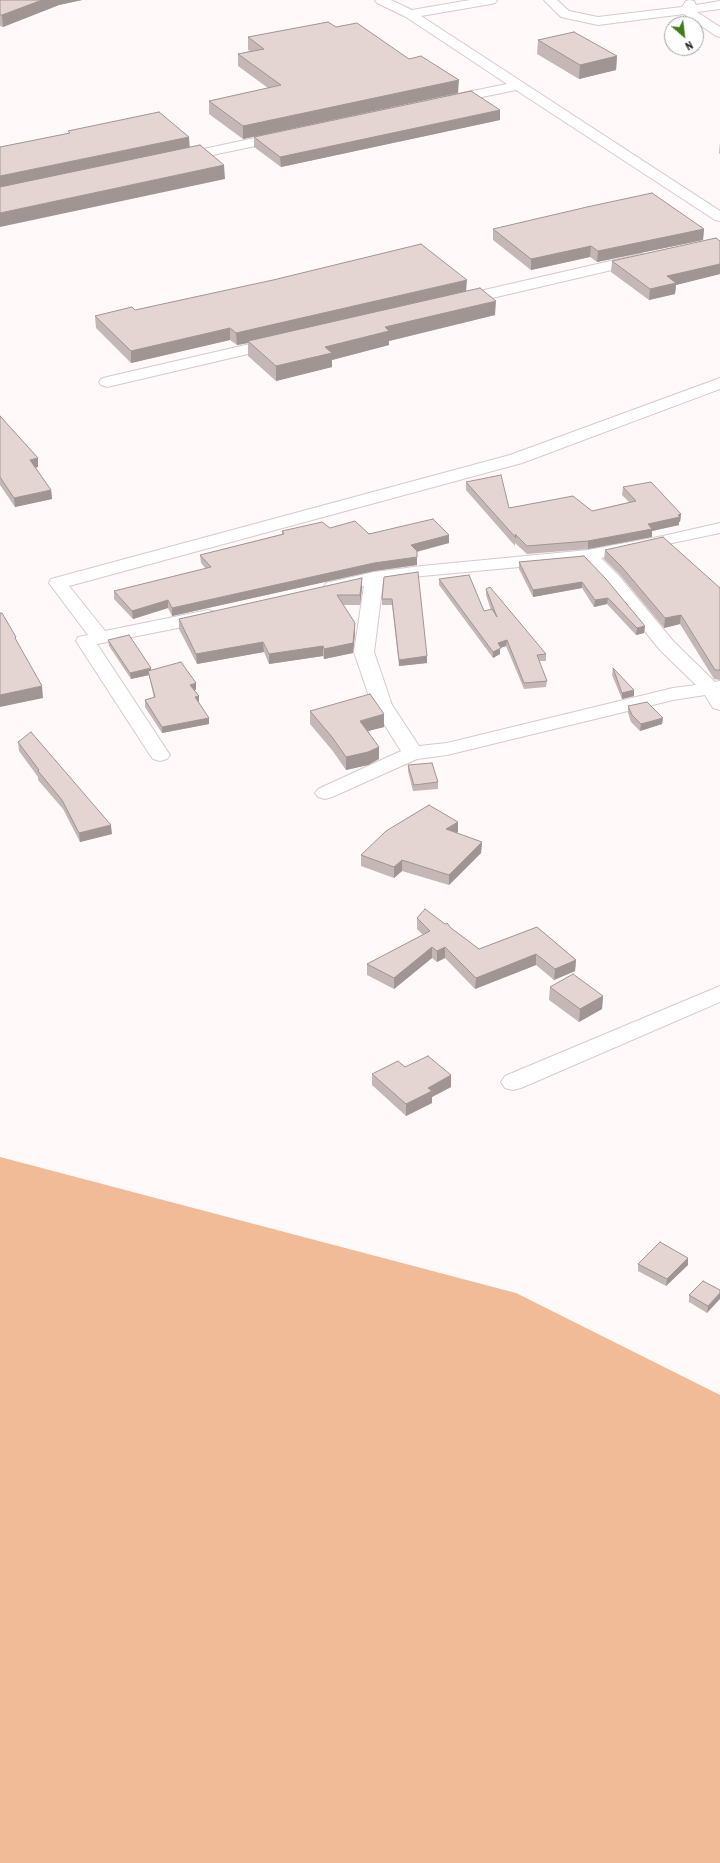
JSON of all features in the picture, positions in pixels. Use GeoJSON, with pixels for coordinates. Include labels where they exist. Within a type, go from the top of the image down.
{"type":"FeatureCollection","features":[{"type":"Feature","properties":{"kind":"street"},"geometry":{"type":"LineString","coordinates":[[381,0],[410,14],[720,217]]}},
{"type":"Feature","properties":{"kind":"street"},"geometry":{"type":"LineString","coordinates":[[410,14],[491,0]]}},
{"type":"Feature","properties":{"kind":"street"},"geometry":{"type":"LineString","coordinates":[[550,0],[565,14],[598,21],[690,5],[720,4]]}},
{"type":"Feature","properties":{"kind":"street"},"geometry":{"type":"LineString","coordinates":[[690,5],[720,33]]}},
{"type":"Feature","properties":{"kind":"street"},"geometry":{"type":"LineString","coordinates":[[434,104],[519,85]]}},
{"type":"Feature","properties":{"kind":"street"},"geometry":{"type":"LineString","coordinates":[[170,160],[294,133]]}},
{"type":"Feature","properties":{"kind":"street"},"geometry":{"type":"LineString","coordinates":[[440,305],[658,255]]}},
{"type":"Feature","properties":{"kind":"street"},"geometry":{"type":"LineString","coordinates":[[107,382],[293,339]]}},
{"type":"Feature","properties":{"kind":"street"},"geometry":{"type":"LineString","coordinates":[[100,638],[58,583],[516,458],[720,383]]}},
{"type":"Feature","properties":{"kind":"street"},"geometry":{"type":"LineString","coordinates":[[315,592],[374,578],[422,571],[588,555],[663,541],[720,528]]}},
{"type":"Feature","properties":{"kind":"street"},"geometry":{"type":"LineString","coordinates":[[588,555],[613,580],[666,646],[717,693]]}},
{"type":"Feature","properties":{"kind":"street"},"geometry":{"type":"LineString","coordinates":[[374,578],[364,652],[382,705],[413,753]]}},
{"type":"Feature","properties":{"kind":"street"},"geometry":{"type":"LineString","coordinates":[[160,755],[85,641],[226,612]]}},
{"type":"Feature","properties":{"kind":"street"},"geometry":{"type":"LineString","coordinates":[[325,793],[413,753],[447,749],[673,694],[717,693]]}},
{"type":"Feature","properties":{"kind":"street"},"geometry":{"type":"LineString","coordinates":[[514,1082],[720,993]]}},
{"type":"Feature","properties":{"kind":"shaded area"},"geometry":{"type":"Polygon","coordinates":[[[0,1157],[516,1293],[720,1395],[720,1863],[0,1863],[0,1157]]]}},
{"type":"Feature","properties":{"kind":"building"},"geometry":{"type":"Polygon","coordinates":[[[0,0],[42,0],[0,15],[0,0]]]}},
{"type":"Feature","properties":{"kind":"building"},"geometry":{"type":"Polygon","coordinates":[[[328,22],[336,27],[357,23],[409,59],[421,56],[459,80],[243,126],[209,101],[281,85],[238,54],[264,49],[248,37],[328,22]]]}},
{"type":"Feature","properties":{"kind":"building"},"geometry":{"type":"Polygon","coordinates":[[[574,32],[617,56],[580,65],[538,40],[574,32]]]}},
{"type":"Feature","properties":{"kind":"building"},"geometry":{"type":"Polygon","coordinates":[[[471,91],[500,110],[280,157],[254,137],[471,91]]]}},
{"type":"Feature","properties":{"kind":"building"},"geometry":{"type":"Polygon","coordinates":[[[159,112],[189,137],[0,176],[0,147],[70,133],[68,131],[159,112]]]}},
{"type":"Feature","properties":{"kind":"building"},"geometry":{"type":"Polygon","coordinates":[[[200,145],[224,165],[0,213],[0,187],[200,145]]]}},
{"type":"Feature","properties":{"kind":"building"},"geometry":{"type":"Polygon","coordinates":[[[652,193],[704,229],[598,251],[591,246],[531,259],[493,229],[587,207],[652,193]]]}},
{"type":"Feature","properties":{"kind":"building"},"geometry":{"type":"Polygon","coordinates":[[[716,238],[720,241],[720,264],[667,276],[676,283],[650,289],[612,261],[716,238]]]}},
{"type":"Feature","properties":{"kind":"building"},"geometry":{"type":"Polygon","coordinates":[[[421,244],[467,280],[236,333],[230,328],[131,351],[95,316],[132,307],[135,310],[273,280],[421,244]]]}},
{"type":"Feature","properties":{"kind":"building"},"geometry":{"type":"Polygon","coordinates":[[[480,288],[496,301],[385,327],[389,331],[325,347],[332,353],[276,366],[248,341],[480,288]]]}},
{"type":"Feature","properties":{"kind":"building"},"geometry":{"type":"Polygon","coordinates":[[[0,416],[38,458],[30,460],[51,490],[14,498],[0,477],[0,416]]]}},
{"type":"Feature","properties":{"kind":"building"},"geometry":{"type":"Polygon","coordinates":[[[501,475],[509,508],[573,496],[592,511],[636,501],[623,487],[651,482],[681,514],[678,515],[680,517],[648,524],[652,529],[588,541],[527,546],[515,534],[516,538],[466,482],[501,475]]]}},
{"type":"Feature","properties":{"kind":"building"},"geometry":{"type":"Polygon","coordinates":[[[433,519],[449,535],[411,545],[417,551],[417,557],[374,563],[172,608],[168,600],[132,611],[114,591],[211,567],[200,555],[284,534],[282,531],[322,522],[330,528],[355,521],[369,534],[433,519]]]}},
{"type":"Feature","properties":{"kind":"building"},"geometry":{"type":"Polygon","coordinates":[[[663,537],[720,588],[720,670],[715,670],[681,615],[665,618],[621,566],[605,550],[663,537]]]}},
{"type":"Feature","properties":{"kind":"building"},"geometry":{"type":"Polygon","coordinates":[[[584,556],[606,579],[645,626],[637,628],[608,598],[595,600],[582,582],[533,590],[519,562],[584,556]]]}},
{"type":"Feature","properties":{"kind":"building"},"geometry":{"type":"Polygon","coordinates":[[[418,572],[427,656],[399,660],[392,599],[382,599],[384,577],[418,572]]]}},
{"type":"Feature","properties":{"kind":"building"},"geometry":{"type":"Polygon","coordinates":[[[469,575],[484,611],[492,609],[497,617],[486,589],[490,587],[546,654],[537,655],[547,681],[524,683],[507,640],[498,643],[501,648],[493,652],[439,579],[469,575]]]}},
{"type":"Feature","properties":{"kind":"building"},"geometry":{"type":"Polygon","coordinates":[[[362,578],[360,595],[337,595],[355,623],[353,643],[324,649],[323,646],[269,654],[263,642],[196,654],[179,619],[362,578]]]}},
{"type":"Feature","properties":{"kind":"building"},"geometry":{"type":"Polygon","coordinates":[[[0,613],[2,613],[16,637],[15,638],[42,686],[0,695],[0,613]]]}},
{"type":"Feature","properties":{"kind":"building"},"geometry":{"type":"Polygon","coordinates":[[[129,635],[151,668],[130,673],[108,640],[129,635]]]}},
{"type":"Feature","properties":{"kind":"building"},"geometry":{"type":"Polygon","coordinates":[[[181,662],[196,683],[190,685],[199,696],[195,697],[209,718],[162,727],[145,700],[155,697],[148,671],[181,662]]]}},
{"type":"Feature","properties":{"kind":"building"},"geometry":{"type":"Polygon","coordinates":[[[613,668],[634,690],[622,693],[613,668]]]}},
{"type":"Feature","properties":{"kind":"building"},"geometry":{"type":"Polygon","coordinates":[[[370,694],[384,714],[360,721],[379,747],[368,752],[346,757],[332,737],[310,711],[370,694]]]}},
{"type":"Feature","properties":{"kind":"building"},"geometry":{"type":"Polygon","coordinates":[[[647,702],[663,718],[641,724],[632,715],[628,706],[647,702]]]}},
{"type":"Feature","properties":{"kind":"building"},"geometry":{"type":"Polygon","coordinates":[[[31,732],[111,825],[79,833],[62,800],[38,771],[39,770],[18,742],[31,732]]]}},
{"type":"Feature","properties":{"kind":"building"},"geometry":{"type":"Polygon","coordinates":[[[432,763],[438,782],[414,785],[408,765],[432,763]]]}},
{"type":"Feature","properties":{"kind":"building"},"geometry":{"type":"Polygon","coordinates":[[[429,805],[458,822],[446,829],[482,842],[449,875],[402,860],[394,867],[361,855],[386,831],[429,805]]]}},
{"type":"Feature","properties":{"kind":"building"},"geometry":{"type":"Polygon","coordinates":[[[425,909],[445,924],[447,923],[451,928],[479,949],[537,927],[576,960],[555,969],[536,954],[476,978],[445,947],[437,951],[432,947],[394,978],[367,964],[430,931],[417,918],[425,909]]]}},
{"type":"Feature","properties":{"kind":"building"},"geometry":{"type":"Polygon","coordinates":[[[573,974],[603,996],[580,1009],[550,987],[573,974]]]}},
{"type":"Feature","properties":{"kind":"building"},"geometry":{"type":"Polygon","coordinates":[[[428,1056],[451,1075],[428,1088],[432,1091],[406,1104],[372,1074],[398,1061],[405,1067],[428,1056]]]}},
{"type":"Feature","properties":{"kind":"building"},"geometry":{"type":"Polygon","coordinates":[[[660,1242],[688,1258],[667,1279],[638,1264],[660,1242]]]}},
{"type":"Feature","properties":{"kind":"building"},"geometry":{"type":"Polygon","coordinates":[[[703,1281],[720,1290],[720,1293],[708,1306],[689,1295],[703,1281]]]}}]}
